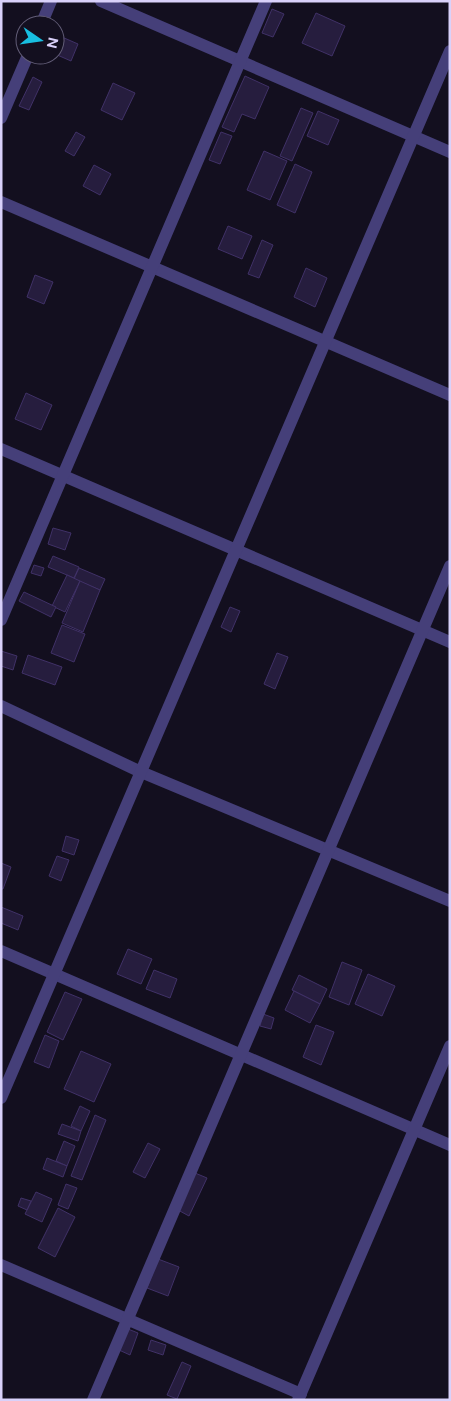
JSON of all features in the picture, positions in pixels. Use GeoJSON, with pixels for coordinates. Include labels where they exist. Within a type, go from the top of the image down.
{"type":"FeatureCollection","features":[{"type":"Feature","properties":{"kind":"street"},"geometry":{"type":"LineString","coordinates":[[45,15],[51,1]]}},
{"type":"Feature","properties":{"kind":"street"},"geometry":{"type":"LineString","coordinates":[[101,1],[450,152]]}},
{"type":"Feature","properties":{"kind":"street"},"geometry":{"type":"LineString","coordinates":[[1,620],[266,1]]}},
{"type":"Feature","properties":{"kind":"street"},"geometry":{"type":"LineString","coordinates":[[1,1098],[450,51]]}},
{"type":"Feature","properties":{"kind":"street"},"geometry":{"type":"LineString","coordinates":[[1,118],[24,65]]}},
{"type":"Feature","properties":{"kind":"street"},"geometry":{"type":"LineString","coordinates":[[1,202],[450,395]]}},
{"type":"Feature","properties":{"kind":"street"},"geometry":{"type":"LineString","coordinates":[[1,449],[450,642]]}},
{"type":"Feature","properties":{"kind":"street"},"geometry":{"type":"LineString","coordinates":[[92,1400],[450,566]]}},
{"type":"Feature","properties":{"kind":"street"},"geometry":{"type":"LineString","coordinates":[[1,706],[141,772],[450,901]]}},
{"type":"Feature","properties":{"kind":"street"},"geometry":{"type":"LineString","coordinates":[[1,951],[450,1145]]}},
{"type":"Feature","properties":{"kind":"street"},"geometry":{"type":"LineString","coordinates":[[1,1265],[127,1319],[299,1397],[450,1046]]}},
{"type":"Feature","properties":{"kind":"building"},"geometry":{"type":"Polygon","coordinates":[[[272,9],[284,14],[273,37],[262,33],[272,9]]]}},
{"type":"Feature","properties":{"kind":"building"},"geometry":{"type":"Polygon","coordinates":[[[316,13],[345,26],[332,56],[302,43],[316,13]]]}},
{"type":"Feature","properties":{"kind":"building"},"geometry":{"type":"Polygon","coordinates":[[[65,38],[78,44],[71,61],[65,58],[65,38]]]}},
{"type":"Feature","properties":{"kind":"building"},"geometry":{"type":"Polygon","coordinates":[[[245,76],[269,87],[255,119],[242,114],[234,132],[222,127],[245,76]]]}},
{"type":"Feature","properties":{"kind":"building"},"geometry":{"type":"Polygon","coordinates":[[[33,77],[42,82],[29,110],[19,106],[33,77]]]}},
{"type":"Feature","properties":{"kind":"building"},"geometry":{"type":"Polygon","coordinates":[[[113,83],[135,93],[122,120],[101,110],[113,83]]]}},
{"type":"Feature","properties":{"kind":"building"},"geometry":{"type":"Polygon","coordinates":[[[301,108],[313,113],[292,161],[280,156],[301,108]]]}},
{"type":"Feature","properties":{"kind":"building"},"geometry":{"type":"Polygon","coordinates":[[[318,111],[339,120],[328,145],[307,136],[318,111]]]}},
{"type":"Feature","properties":{"kind":"building"},"geometry":{"type":"Polygon","coordinates":[[[76,132],[85,137],[74,156],[65,151],[76,132]]]}},
{"type":"Feature","properties":{"kind":"building"},"geometry":{"type":"Polygon","coordinates":[[[221,132],[232,136],[220,164],[209,160],[221,132]]]}},
{"type":"Feature","properties":{"kind":"building"},"geometry":{"type":"Polygon","coordinates":[[[264,151],[287,161],[270,200],[247,190],[264,151]]]}},
{"type":"Feature","properties":{"kind":"building"},"geometry":{"type":"Polygon","coordinates":[[[295,164],[312,172],[295,213],[277,205],[295,164]]]}},
{"type":"Feature","properties":{"kind":"building"},"geometry":{"type":"Polygon","coordinates":[[[94,165],[111,174],[100,195],[83,186],[94,165]]]}},
{"type":"Feature","properties":{"kind":"building"},"geometry":{"type":"Polygon","coordinates":[[[228,226],[252,236],[242,259],[218,249],[228,226]]]}},
{"type":"Feature","properties":{"kind":"building"},"geometry":{"type":"Polygon","coordinates":[[[262,240],[273,245],[259,278],[248,274],[262,240]]]}},
{"type":"Feature","properties":{"kind":"building"},"geometry":{"type":"Polygon","coordinates":[[[306,268],[327,278],[315,307],[294,297],[306,268]]]}},
{"type":"Feature","properties":{"kind":"building"},"geometry":{"type":"Polygon","coordinates":[[[35,275],[53,282],[44,304],[27,297],[35,275]]]}},
{"type":"Feature","properties":{"kind":"building"},"geometry":{"type":"Polygon","coordinates":[[[26,393],[52,405],[41,430],[15,419],[26,393]]]}},
{"type":"Feature","properties":{"kind":"building"},"geometry":{"type":"Polygon","coordinates":[[[53,528],[71,533],[65,550],[48,544],[53,528]]]}},
{"type":"Feature","properties":{"kind":"building"},"geometry":{"type":"Polygon","coordinates":[[[53,556],[79,567],[74,578],[48,567],[53,556]]]}},
{"type":"Feature","properties":{"kind":"building"},"geometry":{"type":"Polygon","coordinates":[[[34,565],[44,568],[41,576],[31,573],[34,565]]]}},
{"type":"Feature","properties":{"kind":"building"},"geometry":{"type":"Polygon","coordinates":[[[79,568],[105,579],[100,590],[74,579],[79,568]]]}},
{"type":"Feature","properties":{"kind":"building"},"geometry":{"type":"Polygon","coordinates":[[[67,575],[80,581],[65,612],[52,606],[67,575]]]}},
{"type":"Feature","properties":{"kind":"building"},"geometry":{"type":"Polygon","coordinates":[[[80,581],[100,590],[83,632],[62,623],[80,581]]]}},
{"type":"Feature","properties":{"kind":"building"},"geometry":{"type":"Polygon","coordinates":[[[24,592],[56,607],[51,617],[19,601],[24,592]]]}},
{"type":"Feature","properties":{"kind":"building"},"geometry":{"type":"Polygon","coordinates":[[[230,607],[240,611],[231,632],[221,627],[230,607]]]}},
{"type":"Feature","properties":{"kind":"building"},"geometry":{"type":"Polygon","coordinates":[[[62,625],[85,634],[74,662],[51,653],[62,625]]]}},
{"type":"Feature","properties":{"kind":"building"},"geometry":{"type":"Polygon","coordinates":[[[1,651],[17,656],[13,670],[1,666],[1,651]]]}},
{"type":"Feature","properties":{"kind":"building"},"geometry":{"type":"Polygon","coordinates":[[[277,653],[288,657],[275,689],[264,684],[277,653]]]}},
{"type":"Feature","properties":{"kind":"building"},"geometry":{"type":"Polygon","coordinates":[[[28,655],[62,667],[55,685],[22,673],[28,655]]]}},
{"type":"Feature","properties":{"kind":"building"},"geometry":{"type":"Polygon","coordinates":[[[66,836],[79,840],[74,855],[62,851],[66,836]]]}},
{"type":"Feature","properties":{"kind":"building"},"geometry":{"type":"Polygon","coordinates":[[[57,856],[69,860],[61,881],[49,876],[57,856]]]}},
{"type":"Feature","properties":{"kind":"building"},"geometry":{"type":"Polygon","coordinates":[[[1,863],[11,867],[3,889],[1,889],[1,863]]]}},
{"type":"Feature","properties":{"kind":"building"},"geometry":{"type":"Polygon","coordinates":[[[1,907],[23,916],[18,930],[1,923],[1,907]]]}},
{"type":"Feature","properties":{"kind":"building"},"geometry":{"type":"Polygon","coordinates":[[[128,949],[152,959],[141,984],[117,974],[128,949]]]}},
{"type":"Feature","properties":{"kind":"building"},"geometry":{"type":"Polygon","coordinates":[[[342,962],[362,970],[349,1005],[329,997],[342,962]]]}},
{"type":"Feature","properties":{"kind":"building"},"geometry":{"type":"Polygon","coordinates":[[[154,970],[177,979],[170,998],[146,989],[154,970]]]}},
{"type":"Feature","properties":{"kind":"building"},"geometry":{"type":"Polygon","coordinates":[[[368,974],[395,986],[382,1016],[355,1004],[368,974]]]}},
{"type":"Feature","properties":{"kind":"building"},"geometry":{"type":"Polygon","coordinates":[[[299,975],[327,989],[320,1004],[292,990],[299,975]]]}},
{"type":"Feature","properties":{"kind":"building"},"geometry":{"type":"Polygon","coordinates":[[[294,991],[320,1004],[310,1023],[285,1010],[294,991]]]}},
{"type":"Feature","properties":{"kind":"building"},"geometry":{"type":"Polygon","coordinates":[[[65,992],[82,999],[63,1040],[47,1032],[65,992]]]}},
{"type":"Feature","properties":{"kind":"building"},"geometry":{"type":"Polygon","coordinates":[[[263,1014],[274,1018],[271,1029],[260,1026],[263,1014]]]}},
{"type":"Feature","properties":{"kind":"building"},"geometry":{"type":"Polygon","coordinates":[[[316,1025],[334,1032],[321,1065],[303,1057],[316,1025]]]}},
{"type":"Feature","properties":{"kind":"building"},"geometry":{"type":"Polygon","coordinates":[[[45,1035],[59,1041],[49,1068],[34,1062],[45,1035]]]}},
{"type":"Feature","properties":{"kind":"building"},"geometry":{"type":"Polygon","coordinates":[[[81,1051],[111,1064],[94,1102],[64,1089],[81,1051]]]}},
{"type":"Feature","properties":{"kind":"building"},"geometry":{"type":"Polygon","coordinates":[[[80,1106],[90,1111],[81,1131],[71,1126],[80,1106]]]}},
{"type":"Feature","properties":{"kind":"building"},"geometry":{"type":"Polygon","coordinates":[[[95,1115],[106,1120],[82,1180],[71,1176],[95,1115]]]}},
{"type":"Feature","properties":{"kind":"building"},"geometry":{"type":"Polygon","coordinates":[[[62,1124],[81,1131],[78,1141],[58,1134],[62,1124]]]}},
{"type":"Feature","properties":{"kind":"building"},"geometry":{"type":"Polygon","coordinates":[[[64,1141],[75,1146],[67,1166],[56,1161],[64,1141]]]}},
{"type":"Feature","properties":{"kind":"building"},"geometry":{"type":"Polygon","coordinates":[[[148,1143],[160,1149],[145,1178],[133,1172],[148,1143]]]}},
{"type":"Feature","properties":{"kind":"building"},"geometry":{"type":"Polygon","coordinates":[[[47,1158],[67,1166],[63,1177],[43,1169],[47,1158]]]}},
{"type":"Feature","properties":{"kind":"building"},"geometry":{"type":"Polygon","coordinates":[[[195,1173],[207,1178],[189,1216],[178,1210],[195,1173]]]}},
{"type":"Feature","properties":{"kind":"building"},"geometry":{"type":"Polygon","coordinates":[[[66,1184],[77,1188],[68,1209],[58,1205],[66,1184]]]}},
{"type":"Feature","properties":{"kind":"building"},"geometry":{"type":"Polygon","coordinates":[[[36,1192],[52,1199],[42,1222],[25,1214],[36,1192]]]}},
{"type":"Feature","properties":{"kind":"building"},"geometry":{"type":"Polygon","coordinates":[[[21,1198],[31,1201],[27,1210],[18,1206],[21,1198]]]}},
{"type":"Feature","properties":{"kind":"building"},"geometry":{"type":"Polygon","coordinates":[[[58,1208],[75,1217],[55,1257],[38,1248],[58,1208]]]}},
{"type":"Feature","properties":{"kind":"building"},"geometry":{"type":"Polygon","coordinates":[[[158,1259],[179,1267],[168,1296],[147,1288],[158,1259]]]}},
{"type":"Feature","properties":{"kind":"building"},"geometry":{"type":"Polygon","coordinates":[[[128,1329],[138,1333],[130,1355],[119,1350],[128,1329]]]}},
{"type":"Feature","properties":{"kind":"building"},"geometry":{"type":"Polygon","coordinates":[[[151,1340],[166,1345],[163,1355],[148,1350],[151,1340]]]}},
{"type":"Feature","properties":{"kind":"building"},"geometry":{"type":"Polygon","coordinates":[[[182,1362],[191,1366],[177,1399],[167,1395],[182,1362]]]}}]}
